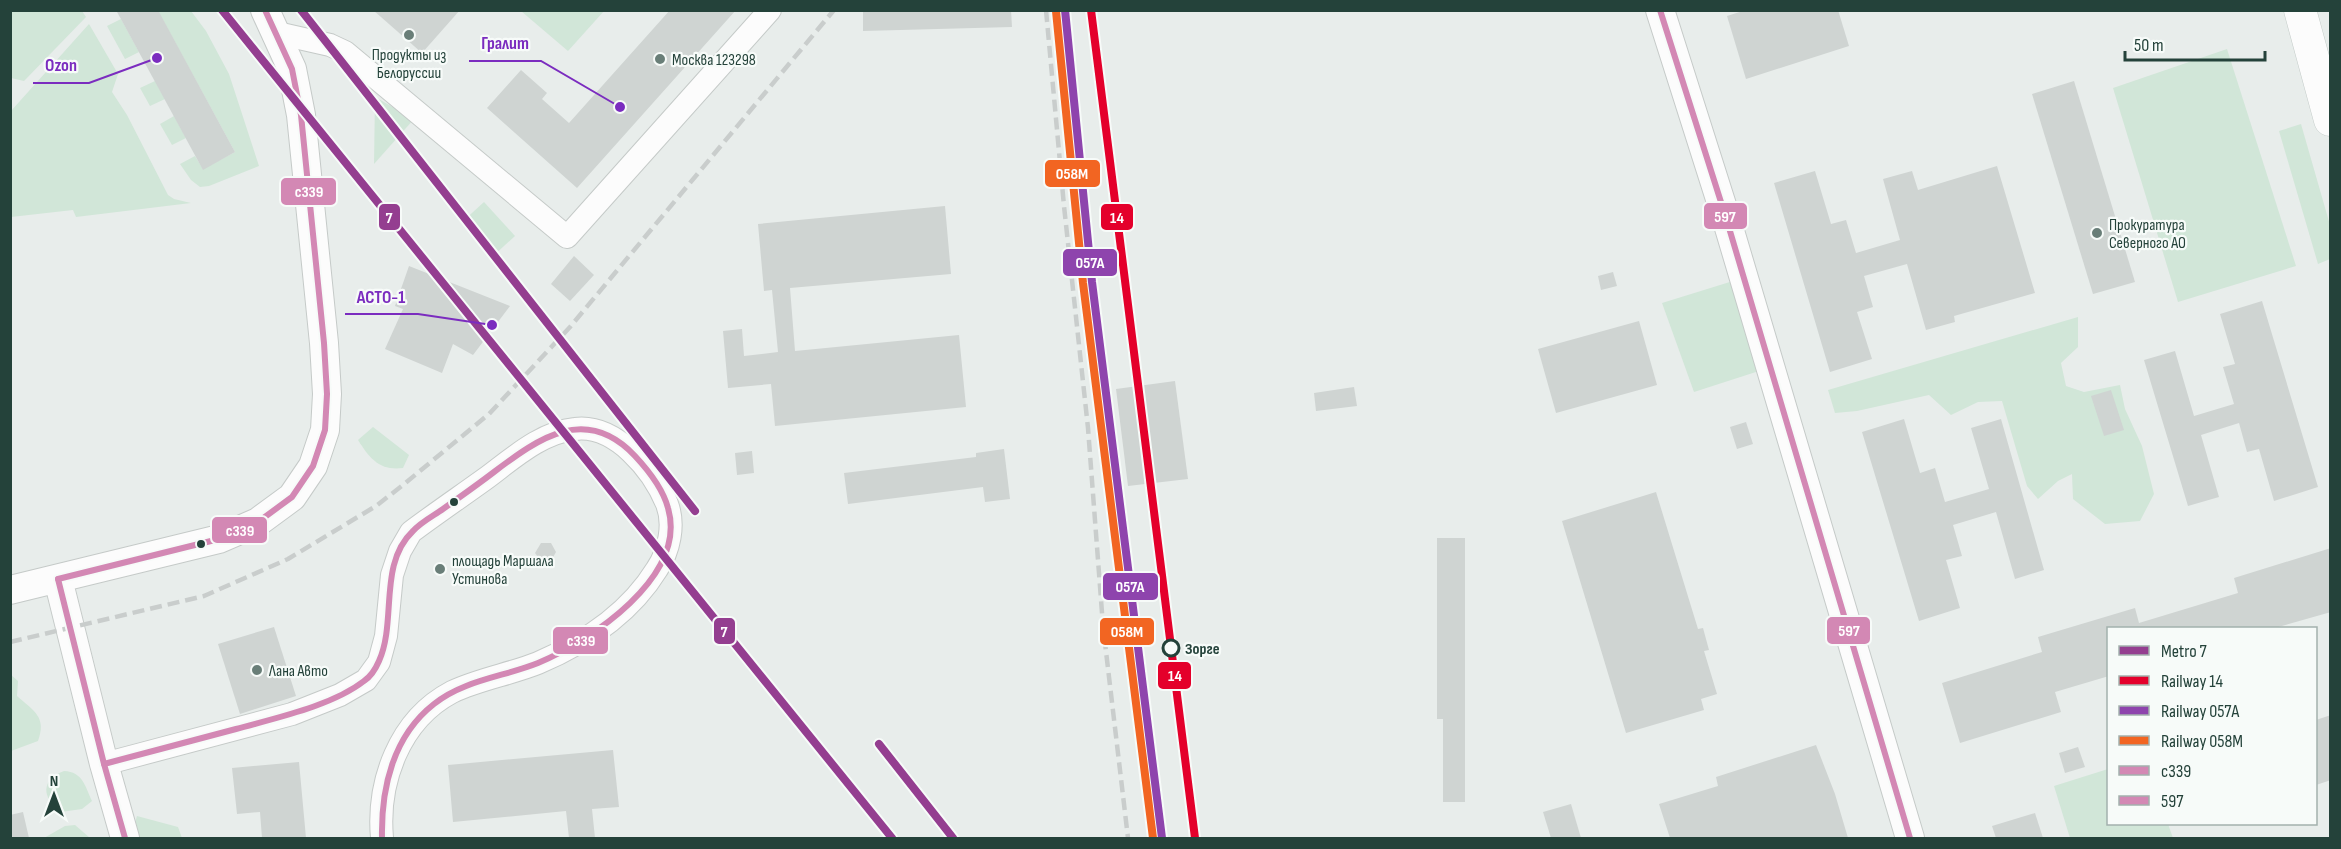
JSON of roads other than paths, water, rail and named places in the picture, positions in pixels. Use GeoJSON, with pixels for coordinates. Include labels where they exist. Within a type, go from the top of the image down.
{"type":"FeatureCollection","features":[{"type":"Feature","properties":{"kind":"main road"},"geometry":{"type":"LineString","coordinates":[[2300,10],[2331,120]]}},
{"type":"Feature","properties":{"kind":"street"},"geometry":{"type":"LineString","coordinates":[[271,22],[345,52],[567,237],[770,10]]}},
{"type":"Feature","properties":{"kind":"street"},"geometry":{"type":"LineString","coordinates":[[1660,10],[1726,221],[1910,838]]}},
{"type":"Feature","properties":{"kind":"street"},"geometry":{"type":"LineString","coordinates":[[10,590],[219,539],[258,522],[292,497],[313,466],[325,430],[327,394],[324,343],[301,115],[292,69],[271,22]]}},
{"type":"Feature","properties":{"kind":"street"},"geometry":{"type":"LineString","coordinates":[[104,764],[292,714],[340,695],[366,680],[379,662],[386,636],[392,575],[400,551],[411,532],[537,442],[557,433],[574,429],[602,432],[623,445],[641,464],[656,483],[668,506],[670,524],[665,558],[652,578],[624,609],[601,629],[538,663],[453,692],[438,702],[411,728],[393,757],[383,787],[382,838]]}},
{"type":"Feature","properties":{"kind":"street"},"geometry":{"type":"LineString","coordinates":[[58,579],[125,838]]}},
{"type":"Feature","properties":{"kind":"railway"},"geometry":{"type":"LineString","coordinates":[[10,642],[204,596],[288,559],[376,506],[489,414],[570,327],[834,10]]}},
{"type":"Feature","properties":{"kind":"railway"},"geometry":{"type":"LineString","coordinates":[[1046,10],[1088,428],[1103,626],[1128,838]]}},
{"type":"Feature","properties":{"kind":"metro line","name":"7"},"geometry":{"type":"LineString","coordinates":[[222,10],[892,838]]}},
{"type":"Feature","properties":{"kind":"metro line","name":"7"},"geometry":{"type":"LineString","coordinates":[[301,10],[695,511]]}},
{"type":"Feature","properties":{"kind":"metro line","name":"7"},"geometry":{"type":"LineString","coordinates":[[879,744],[953,838]]}},
{"type":"Feature","properties":{"kind":"rail line","name":"057А"},"geometry":{"type":"LineString","coordinates":[[1065,10],[1092,282],[1162,838]]}},
{"type":"Feature","properties":{"kind":"rail line","name":"14"},"geometry":{"type":"LineString","coordinates":[[1091,10],[1195,838]]}},
{"type":"Feature","properties":{"kind":"rail line","name":"058М"},"geometry":{"type":"LineString","coordinates":[[1056,11],[1083,283],[1153,838]]}},
{"type":"Feature","properties":{"kind":"place","name":"Продукты из Белоруссии"},"geometry":{"type":"Point","coordinates":[409,35]}},
{"type":"Feature","properties":{"kind":"place","name":"Ozon"},"geometry":{"type":"Point","coordinates":[157,58]}},
{"type":"Feature","properties":{"kind":"place","name":"Москва 123298"},"geometry":{"type":"Point","coordinates":[660,59]}},
{"type":"Feature","properties":{"kind":"place","name":"Гралит"},"geometry":{"type":"Point","coordinates":[620,107]}},
{"type":"Feature","properties":{"kind":"place","name":"Прокуратура Северного АО"},"geometry":{"type":"Point","coordinates":[2097,233]}},
{"type":"Feature","properties":{"kind":"place","name":"АСТО-1"},"geometry":{"type":"Point","coordinates":[492,325]}},
{"type":"Feature","properties":{"kind":"place","name":"площадь Маршала Устинова"},"geometry":{"type":"Point","coordinates":[440,569]}},
{"type":"Feature","properties":{"kind":"place","name":"Зорге"},"geometry":{"type":"Point","coordinates":[1171,648]}},
{"type":"Feature","properties":{"kind":"place","name":"Лана Авто"},"geometry":{"type":"Point","coordinates":[257,670]}}]}
